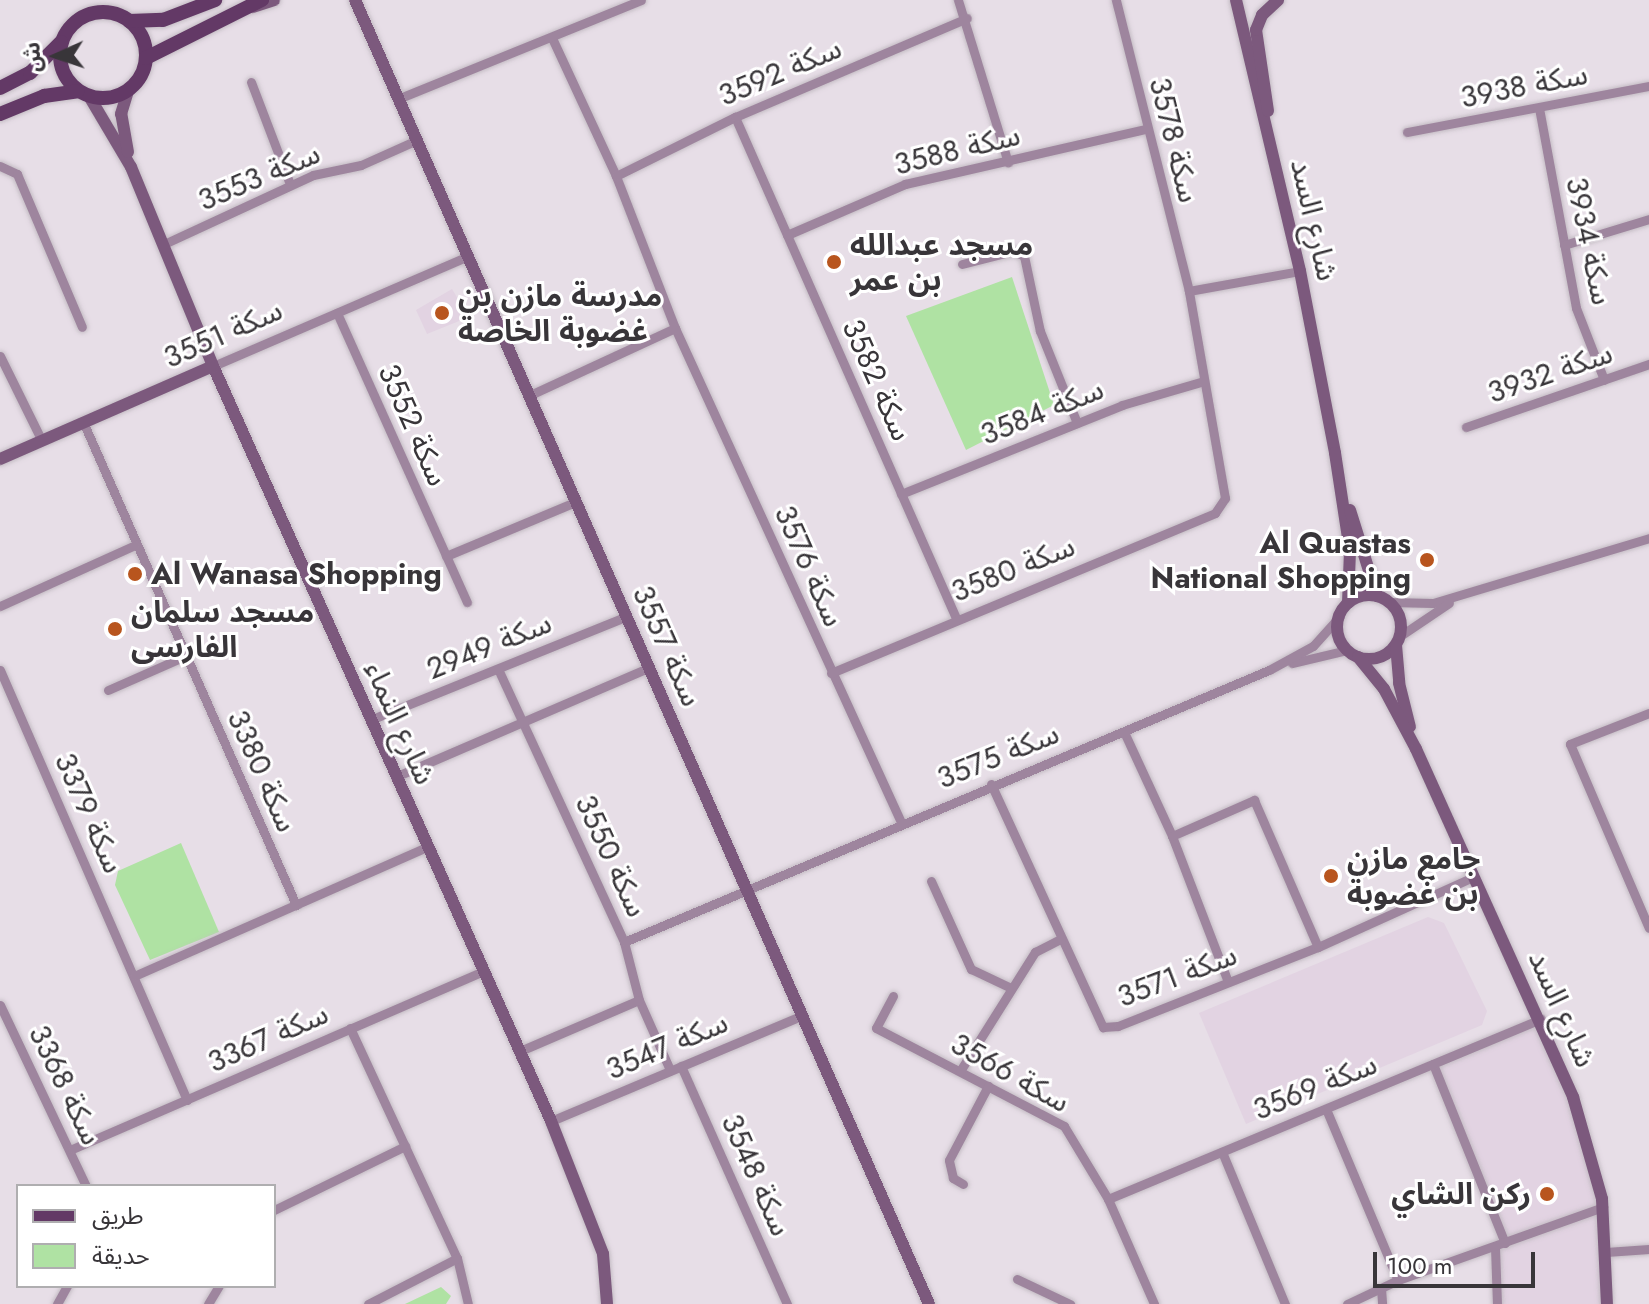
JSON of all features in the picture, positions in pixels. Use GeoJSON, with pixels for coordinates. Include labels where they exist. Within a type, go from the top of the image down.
{"type":"FeatureCollection","features":[{"type":"Feature","properties":{"kind":"main road"},"geometry":{"type":"LineString","coordinates":[[0,88],[30,73],[79,19],[95,13],[129,21],[163,20],[215,0]]}},
{"type":"Feature","properties":{"kind":"main road"},"geometry":{"type":"LineString","coordinates":[[146,58],[262,0]]}},
{"type":"Feature","properties":{"kind":"main road"},"geometry":{"type":"LineString","coordinates":[[0,114],[44,96],[84,94],[109,98],[128,91],[141,76],[146,58],[139,31],[129,21]]}},
{"type":"Feature","properties":{"kind":"main road"},"geometry":{"type":"LineString","coordinates":[[64,38],[64,72],[84,94]]}},
{"type":"Feature","properties":{"kind":"street"},"geometry":{"type":"LineString","coordinates":[[228,15],[274,0]]}},
{"type":"Feature","properties":{"kind":"street"},"geometry":{"type":"LineString","coordinates":[[400,98],[641,0]]}},
{"type":"Feature","properties":{"kind":"street"},"geometry":{"type":"LineString","coordinates":[[958,0],[967,18],[1008,163]]}},
{"type":"Feature","properties":{"kind":"street","name":"سكة 3578"},"geometry":{"type":"LineString","coordinates":[[1116,0],[1145,129],[1189,291],[1225,490],[1215,513]]}},
{"type":"Feature","properties":{"kind":"street","name":"شارع السد"},"geometry":{"type":"LineString","coordinates":[[1236,0],[1300,271],[1335,453],[1350,551],[1348,603]]}},
{"type":"Feature","properties":{"kind":"street"},"geometry":{"type":"LineString","coordinates":[[1266,126],[1268,94],[1256,30],[1262,15],[1278,0]]}},
{"type":"Feature","properties":{"kind":"street","name":"سكة 3557"},"geometry":{"type":"LineString","coordinates":[[357,3],[466,257],[929,1304]]}},
{"type":"Feature","properties":{"kind":"street","name":"سكة 3592"},"geometry":{"type":"LineString","coordinates":[[616,176],[735,117],[967,18]]}},
{"type":"Feature","properties":{"kind":"street","name":"سكة 3576"},"geometry":{"type":"LineString","coordinates":[[552,38],[616,176],[675,328],[901,822]]}},
{"type":"Feature","properties":{"kind":"street"},"geometry":{"type":"LineString","coordinates":[[251,82],[290,184]]}},
{"type":"Feature","properties":{"kind":"street","name":"سكة 3938"},"geometry":{"type":"LineString","coordinates":[[1407,132],[1649,86]]}},
{"type":"Feature","properties":{"kind":"street","name":"شارع النماء"},"geometry":{"type":"LineString","coordinates":[[128,91],[121,126],[131,167],[213,366],[551,1121],[603,1254],[607,1304]]}},
{"type":"Feature","properties":{"kind":"street","name":"شارع النماء"},"geometry":{"type":"LineString","coordinates":[[84,94],[131,167]]}},
{"type":"Feature","properties":{"kind":"street","name":"سكة 3934"},"geometry":{"type":"LineString","coordinates":[[1539,108],[1576,308],[1604,380]]}},
{"type":"Feature","properties":{"kind":"street","name":"سكة 3582"},"geometry":{"type":"LineString","coordinates":[[735,117],[956,618]]}},
{"type":"Feature","properties":{"kind":"street","name":"سكة 3588"},"geometry":{"type":"LineString","coordinates":[[787,235],[905,184],[1008,163],[1145,129]]}},
{"type":"Feature","properties":{"kind":"street","name":"سكة 3553"},"geometry":{"type":"LineString","coordinates":[[164,244],[290,184],[361,165],[417,140]]}},
{"type":"Feature","properties":{"kind":"street"},"geometry":{"type":"LineString","coordinates":[[0,166],[17,174],[82,327]]}},
{"type":"Feature","properties":{"kind":"street"},"geometry":{"type":"LineString","coordinates":[[1564,245],[1649,219]]}},
{"type":"Feature","properties":{"kind":"street"},"geometry":{"type":"LineString","coordinates":[[962,264],[1013,251],[1024,256],[1040,331],[1077,423]]}},
{"type":"Feature","properties":{"kind":"street","name":"سكة 3551"},"geometry":{"type":"LineString","coordinates":[[0,459],[466,257]]}},
{"type":"Feature","properties":{"kind":"street"},"geometry":{"type":"LineString","coordinates":[[1189,291],[1300,271]]}},
{"type":"Feature","properties":{"kind":"street","name":"سكة 3552"},"geometry":{"type":"LineString","coordinates":[[337,313],[467,602]]}},
{"type":"Feature","properties":{"kind":"street"},"geometry":{"type":"LineString","coordinates":[[528,396],[675,328]]}},
{"type":"Feature","properties":{"kind":"street"},"geometry":{"type":"LineString","coordinates":[[0,356],[42,441]]}},
{"type":"Feature","properties":{"kind":"street","name":"سكة 3932"},"geometry":{"type":"LineString","coordinates":[[1466,427],[1649,364]]}},
{"type":"Feature","properties":{"kind":"street","name":"سكة 3584"},"geometry":{"type":"LineString","coordinates":[[901,494],[1077,423],[1204,381]]}},
{"type":"Feature","properties":{"kind":"street","name":"سكة 3380"},"geometry":{"type":"LineString","coordinates":[[84,424],[296,905]]}},
{"type":"Feature","properties":{"kind":"street","name":"شارع السد"},"geometry":{"type":"LineString","coordinates":[[1335,453],[1383,599]]}},
{"type":"Feature","properties":{"kind":"street"},"geometry":{"type":"LineString","coordinates":[[446,556],[575,502]]}},
{"type":"Feature","properties":{"kind":"street","name":"سكة 3580"},"geometry":{"type":"LineString","coordinates":[[831,673],[956,618],[1215,513]]}},
{"type":"Feature","properties":{"kind":"street"},"geometry":{"type":"LineString","coordinates":[[1467,594],[1398,640],[1383,656],[1352,654],[1338,634],[1340,616],[1348,603],[1383,599],[1407,606],[1467,594],[1649,538]]}},
{"type":"Feature","properties":{"kind":"street"},"geometry":{"type":"LineString","coordinates":[[0,606],[135,545]]}},
{"type":"Feature","properties":{"kind":"street"},"geometry":{"type":"LineString","coordinates":[[1383,599],[1400,617],[1398,640]]}},
{"type":"Feature","properties":{"kind":"street","name":"سكة 3575"},"geometry":{"type":"LineString","coordinates":[[746,889],[1269,670],[1313,646],[1340,616]]}},
{"type":"Feature","properties":{"kind":"street","name":"سكة 2949"},"geometry":{"type":"LineString","coordinates":[[370,720],[625,617]]}},
{"type":"Feature","properties":{"kind":"street","name":"شارع السد"},"geometry":{"type":"LineString","coordinates":[[1398,640],[1399,683],[1416,749]]}},
{"type":"Feature","properties":{"kind":"street","name":"شارع السد"},"geometry":{"type":"LineString","coordinates":[[1352,654],[1384,689],[1416,749],[1471,878],[1541,1019],[1592,1149],[1603,1207],[1607,1304]]}},
{"type":"Feature","properties":{"kind":"street","name":"سكة 3575"},"geometry":{"type":"LineString","coordinates":[[1269,670],[1352,654]]}},
{"type":"Feature","properties":{"kind":"street"},"geometry":{"type":"LineString","coordinates":[[108,690],[185,656]]}},
{"type":"Feature","properties":{"kind":"street"},"geometry":{"type":"LineString","coordinates":[[395,777],[648,668]]}},
{"type":"Feature","properties":{"kind":"street","name":"سكة 3550"},"geometry":{"type":"LineString","coordinates":[[498,669],[624,942],[746,889]]}},
{"type":"Feature","properties":{"kind":"street","name":"سكة 3379"},"geometry":{"type":"LineString","coordinates":[[0,670],[187,1100]]}},
{"type":"Feature","properties":{"kind":"street"},"geometry":{"type":"LineString","coordinates":[[1649,713],[1570,744],[1649,928]]}},
{"type":"Feature","properties":{"kind":"street"},"geometry":{"type":"LineString","coordinates":[[1124,732],[1172,836],[1228,982]]}},
{"type":"Feature","properties":{"kind":"street","name":"سكة 3571"},"geometry":{"type":"LineString","coordinates":[[991,784],[1103,1027],[1118,1026],[1318,947],[1471,878]]}},
{"type":"Feature","properties":{"kind":"street"},"geometry":{"type":"LineString","coordinates":[[1172,836],[1254,800],[1318,947]]}},
{"type":"Feature","properties":{"kind":"street"},"geometry":{"type":"LineString","coordinates":[[134,976],[427,847]]}},
{"type":"Feature","properties":{"kind":"street"},"geometry":{"type":"LineString","coordinates":[[931,881],[971,969],[1009,987]]}},
{"type":"Feature","properties":{"kind":"street"},"geometry":{"type":"LineString","coordinates":[[960,1071],[1009,987],[1035,952],[1061,939]]}},
{"type":"Feature","properties":{"kind":"street"},"geometry":{"type":"LineString","coordinates":[[624,942],[639,1000],[670,1070]]}},
{"type":"Feature","properties":{"kind":"street","name":"سكة 3367"},"geometry":{"type":"LineString","coordinates":[[72,1149],[483,971]]}},
{"type":"Feature","properties":{"kind":"street","name":"سكة 3566"},"geometry":{"type":"LineString","coordinates":[[893,996],[876,1028],[1064,1126],[1108,1199],[1154,1304]]}},
{"type":"Feature","properties":{"kind":"street"},"geometry":{"type":"LineString","coordinates":[[520,1051],[639,1000]]}},
{"type":"Feature","properties":{"kind":"street","name":"سكة 3368"},"geometry":{"type":"LineString","coordinates":[[0,1005],[2,1017],[72,1149],[85,1184]]}},
{"type":"Feature","properties":{"kind":"street","name":"سكة 3547"},"geometry":{"type":"LineString","coordinates":[[551,1121],[801,1016]]}},
{"type":"Feature","properties":{"kind":"street","name":"سكة 3569"},"geometry":{"type":"LineString","coordinates":[[1108,1199],[1541,1019]]}},
{"type":"Feature","properties":{"kind":"street"},"geometry":{"type":"LineString","coordinates":[[350,1028],[457,1258],[468,1304]]}},
{"type":"Feature","properties":{"kind":"street"},"geometry":{"type":"LineString","coordinates":[[1433,1064],[1500,1245],[1497,1304]]}},
{"type":"Feature","properties":{"kind":"street","name":"سكة 3548"},"geometry":{"type":"LineString","coordinates":[[681,1066],[787,1304]]}},
{"type":"Feature","properties":{"kind":"street"},"geometry":{"type":"LineString","coordinates":[[963,1184],[953,1178],[949,1160],[988,1086]]}},
{"type":"Feature","properties":{"kind":"street"},"geometry":{"type":"LineString","coordinates":[[1326,1109],[1398,1280]]}},
{"type":"Feature","properties":{"kind":"street"},"geometry":{"type":"LineString","coordinates":[[276,1209],[405,1146]]}},
{"type":"Feature","properties":{"kind":"street"},"geometry":{"type":"LineString","coordinates":[[1222,1152],[1285,1304]]}},
{"type":"Feature","properties":{"kind":"street"},"geometry":{"type":"LineString","coordinates":[[1347,1304],[1398,1280],[1603,1207]]}},
{"type":"Feature","properties":{"kind":"street"},"geometry":{"type":"LineString","coordinates":[[1606,1252],[1649,1249]]}},
{"type":"Feature","properties":{"kind":"street"},"geometry":{"type":"LineString","coordinates":[[368,1304],[457,1258]]}},
{"type":"Feature","properties":{"kind":"street"},"geometry":{"type":"LineString","coordinates":[[1017,1279],[1070,1304]]}},
{"type":"Feature","properties":{"kind":"street"},"geometry":{"type":"LineString","coordinates":[[1381,1288],[1382,1304]]}},
{"type":"Feature","properties":{"kind":"shaded area","name":"مدرسة مازن بن غضوبة الخاصة"},"geometry":{"type":"Polygon","coordinates":[[[452,289],[469,317],[427,334],[416,310],[452,289]]]}},
{"type":"Feature","properties":{"kind":"shaded area"},"geometry":{"type":"Polygon","coordinates":[[[1428,917],[1444,923],[1448,931],[1487,1011],[1482,1025],[1246,1124],[1199,1013],[1428,917]]]}},
{"type":"Feature","properties":{"kind":"shaded area"},"geometry":{"type":"Polygon","coordinates":[[[1541,1019],[1592,1149],[1607,1304],[1497,1304],[1495,1247],[1504,1244],[1433,1064],[1541,1019]]]}},
{"type":"Feature","properties":{"kind":"green space"},"geometry":{"type":"Polygon","coordinates":[[[1012,277],[1054,405],[966,450],[906,316],[1012,277]]]}},
{"type":"Feature","properties":{"kind":"green space"},"geometry":{"type":"Polygon","coordinates":[[[181,843],[219,932],[150,960],[115,885],[118,871],[181,843]]]}},
{"type":"Feature","properties":{"kind":"green space"},"geometry":{"type":"Polygon","coordinates":[[[441,1287],[451,1296],[446,1304],[405,1304],[441,1287]]]}},
{"type":"Feature","properties":{"kind":"place","name":"مسجد عبدالله بن عمر"},"geometry":{"type":"Point","coordinates":[834,262]}},
{"type":"Feature","properties":{"kind":"place","name":"مدرسة مازن بن غضوبة الخاصة"},"geometry":{"type":"Point","coordinates":[442,313]}},
{"type":"Feature","properties":{"kind":"place","name":"Al Quastas National Shopping"},"geometry":{"type":"Point","coordinates":[1427,560]}},
{"type":"Feature","properties":{"kind":"place","name":"Al Wanasa Shopping"},"geometry":{"type":"Point","coordinates":[135,574]}},
{"type":"Feature","properties":{"kind":"place","name":"مسجد سلمان الفارسى"},"geometry":{"type":"Point","coordinates":[115,629]}},
{"type":"Feature","properties":{"kind":"place","name":"جامع مازن بن غضوبة"},"geometry":{"type":"Point","coordinates":[1331,876]}},
{"type":"Feature","properties":{"kind":"place","name":"ركن الشاي"},"geometry":{"type":"Point","coordinates":[1547,1194]}}]}
